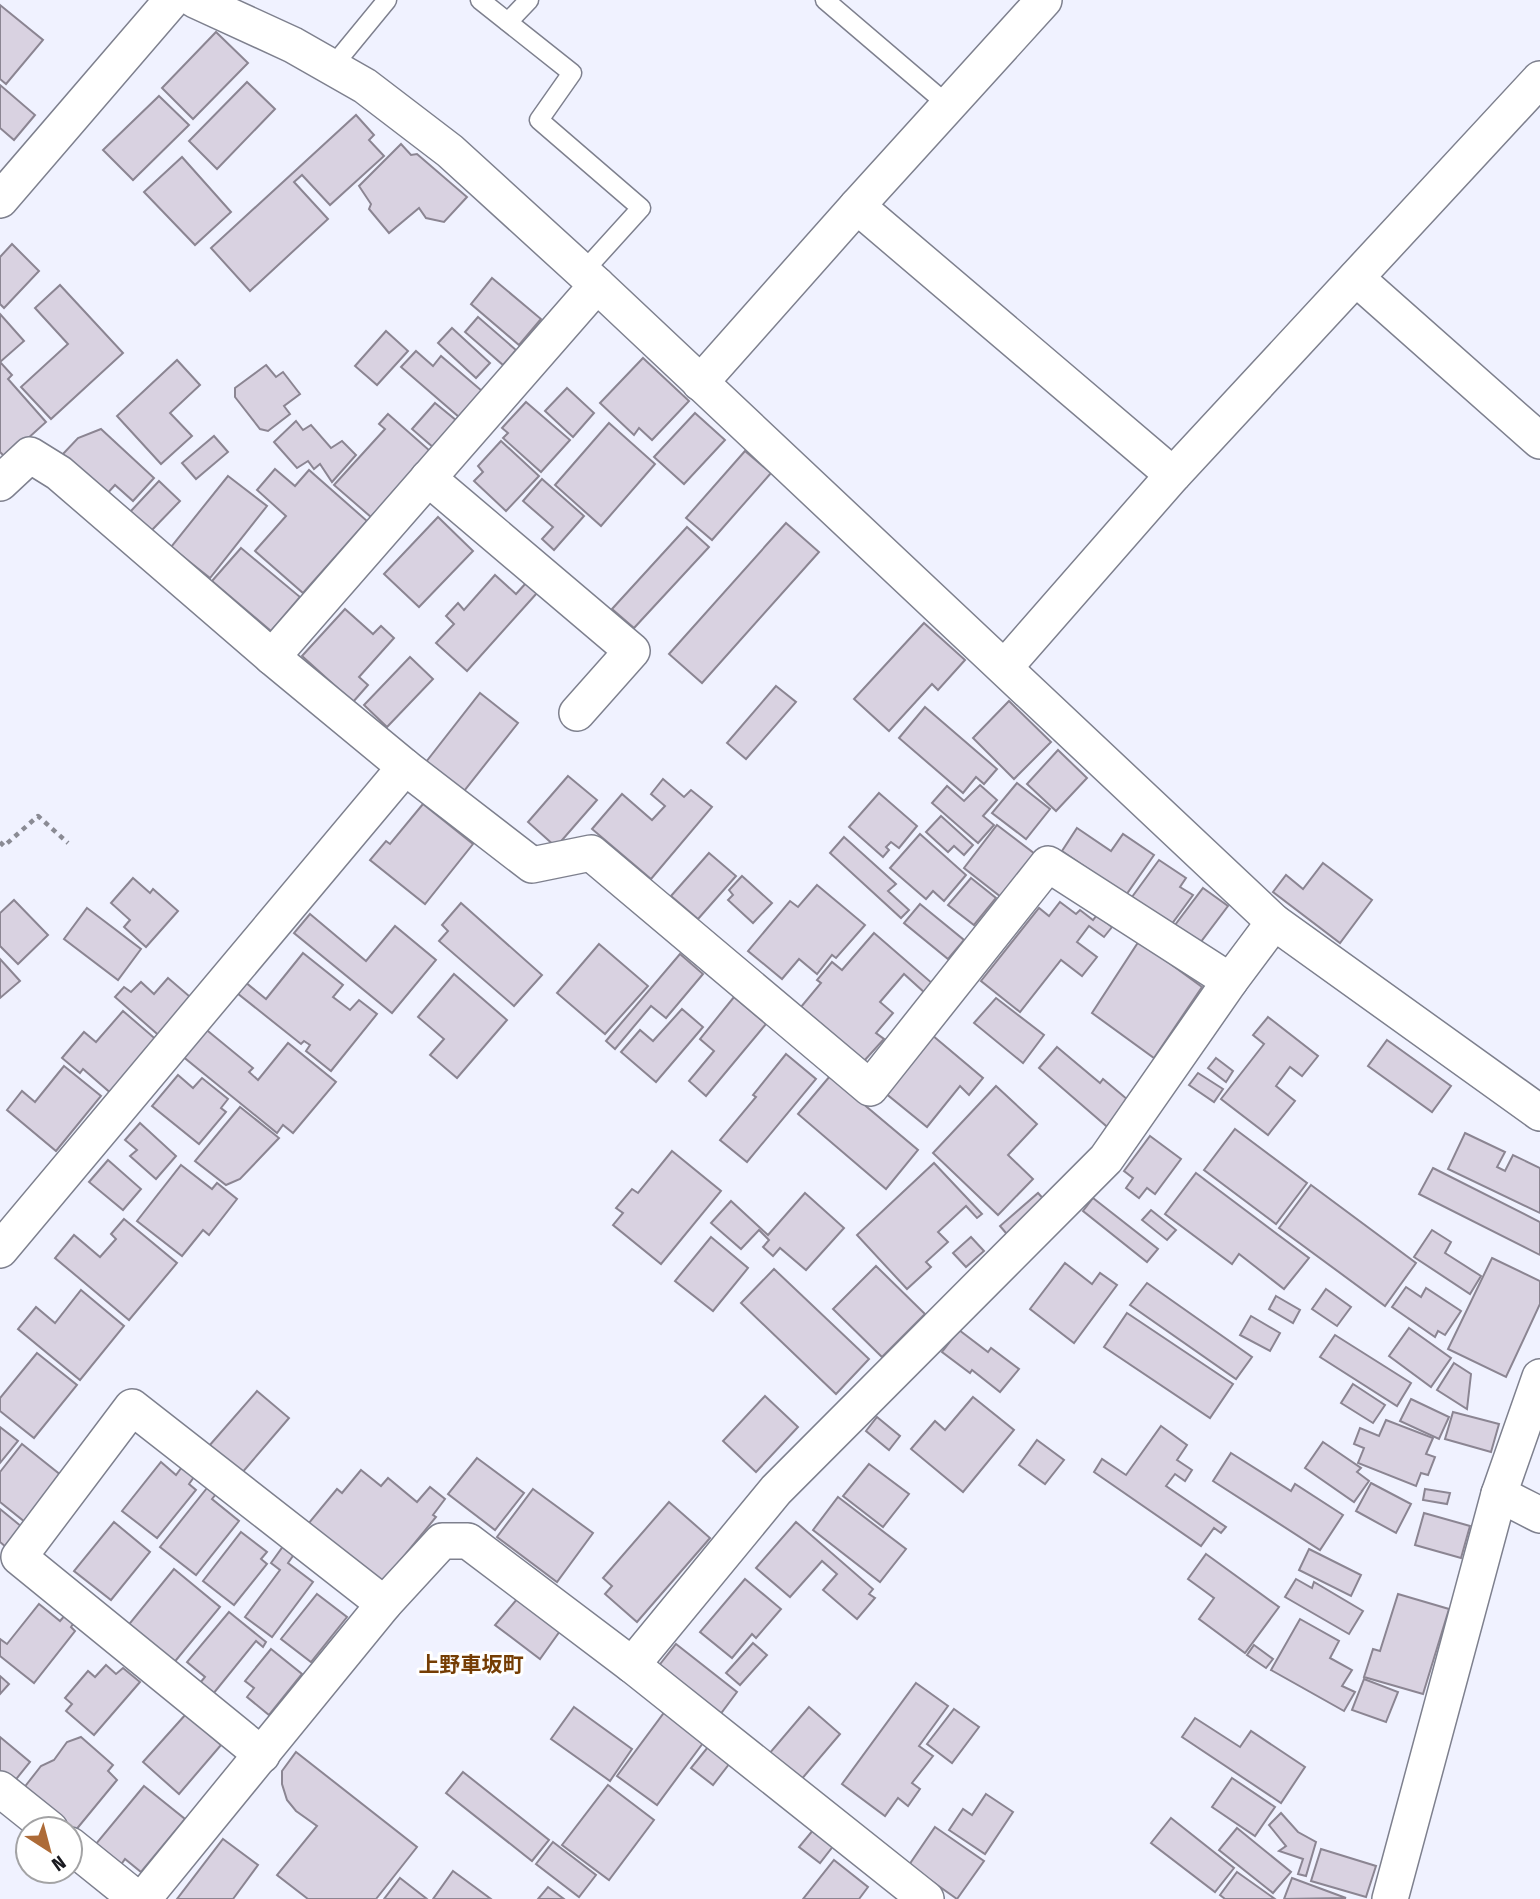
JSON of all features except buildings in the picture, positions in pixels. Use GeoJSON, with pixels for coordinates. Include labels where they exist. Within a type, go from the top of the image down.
{"type":"FeatureCollection","features":[{"type":"Feature","properties":{"kind":"street"},"geometry":{"type":"LineString","coordinates":[[0,200],[172,0]]}},
{"type":"Feature","properties":{"kind":"street"},"geometry":{"type":"LineString","coordinates":[[195,0],[293,45],[365,86],[450,151],[590,278],[1274,922],[1540,1113]]}},
{"type":"Feature","properties":{"kind":"street"},"geometry":{"type":"LineString","coordinates":[[700,383],[1044,0]]}},
{"type":"Feature","properties":{"kind":"street"},"geometry":{"type":"LineString","coordinates":[[1005,667],[1173,475],[1540,79]]}},
{"type":"Feature","properties":{"kind":"street"},"geometry":{"type":"LineString","coordinates":[[857,206],[1173,475]]}},
{"type":"Feature","properties":{"kind":"street"},"geometry":{"type":"LineString","coordinates":[[272,657],[428,478],[590,278]]}},
{"type":"Feature","properties":{"kind":"street"},"geometry":{"type":"LineString","coordinates":[[1356,278],[1540,441]]}},
{"type":"Feature","properties":{"kind":"street"},"geometry":{"type":"LineString","coordinates":[[0,483],[30,455],[59,473],[272,657],[405,767],[532,865],[591,853],[870,1088],[1048,864],[1230,981]]}},
{"type":"Feature","properties":{"kind":"street"},"geometry":{"type":"LineString","coordinates":[[428,478],[632,651],[577,713]]}},
{"type":"Feature","properties":{"kind":"street"},"geometry":{"type":"LineString","coordinates":[[0,1250],[405,767]]}},
{"type":"Feature","properties":{"kind":"street"},"geometry":{"type":"LineString","coordinates":[[632,1665],[776,1490],[1106,1159],[1274,922]]}},
{"type":"Feature","properties":{"kind":"street"},"geometry":{"type":"LineString","coordinates":[[1390,1899],[1499,1494],[1540,1377]]}},
{"type":"Feature","properties":{"kind":"street"},"geometry":{"type":"LineString","coordinates":[[262,1755],[19,1558],[132,1408],[384,1604]]}},
{"type":"Feature","properties":{"kind":"street"},"geometry":{"type":"LineString","coordinates":[[1499,1494],[1540,1515]]}},
{"type":"Feature","properties":{"kind":"street"},"geometry":{"type":"LineString","coordinates":[[143,1899],[384,1604],[442,1541],[468,1541],[632,1665],[926,1899]]}},
{"type":"Feature","properties":{"kind":"street"},"geometry":{"type":"LineString","coordinates":[[0,1789],[32,1815]]}},
{"type":"Feature","properties":{"kind":"street"},"geometry":{"type":"LineString","coordinates":[[84,1856],[137,1899]]}},
{"type":"Feature","properties":{"kind":"lane"},"geometry":{"type":"LineString","coordinates":[[332,67],[387,0]]}},
{"type":"Feature","properties":{"kind":"lane"},"geometry":{"type":"LineString","coordinates":[[480,0],[572,73],[539,120],[641,208],[590,278]]}},
{"type":"Feature","properties":{"kind":"lane"},"geometry":{"type":"LineString","coordinates":[[508,22],[529,0]]}},
{"type":"Feature","properties":{"kind":"lane"},"geometry":{"type":"LineString","coordinates":[[825,0],[948,105]]}},
{"type":"Feature","properties":{"kind":"path"},"geometry":{"type":"LineString","coordinates":[[0,842],[4,846],[38,816],[68,843]]}},
{"type":"Feature","properties":{"kind":"district","name":"上野車坂町"},"geometry":{"type":"Point","coordinates":[471,1665]}}]}
